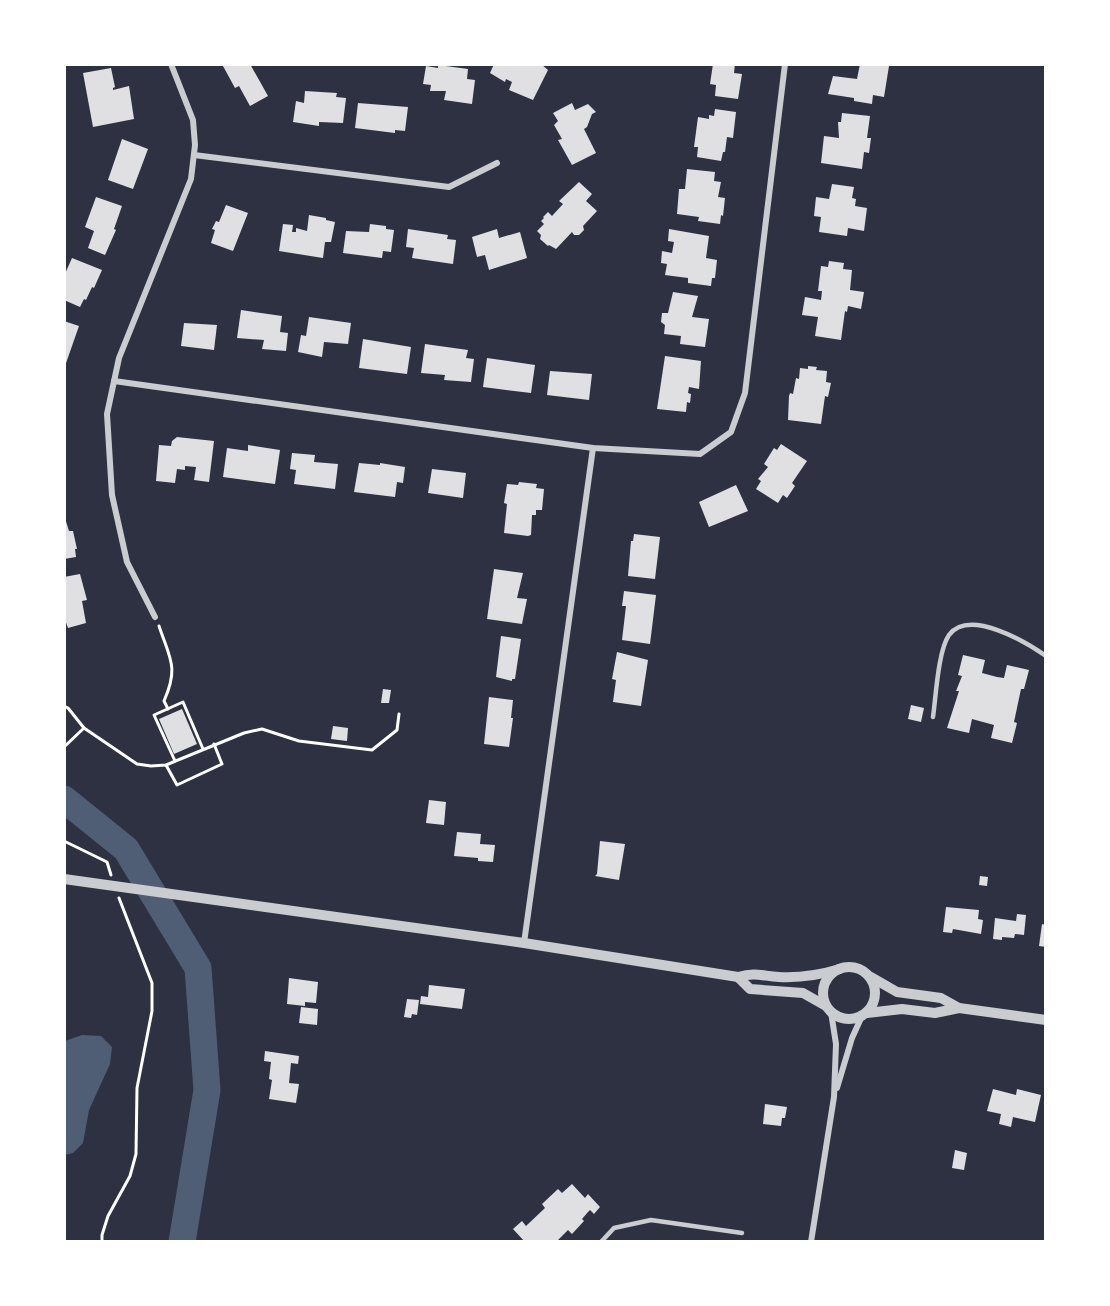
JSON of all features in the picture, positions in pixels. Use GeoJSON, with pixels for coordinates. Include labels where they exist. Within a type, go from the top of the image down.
{"type":"FeatureCollection","features":[{"type":"Feature","properties":{"kind":"street"},"geometry":{"type":"LineString","coordinates":[[155,617],[127,562],[112,495],[107,414],[119,358],[191,179],[195,145],[193,120],[171,64]]}},
{"type":"Feature","properties":{"kind":"street"},"geometry":{"type":"LineString","coordinates":[[114,381],[593,448],[700,454],[731,432],[745,393],[785,64]]}},
{"type":"Feature","properties":{"kind":"street"},"geometry":{"type":"LineString","coordinates":[[194,155],[449,187],[496,163]]}},
{"type":"Feature","properties":{"kind":"street"},"geometry":{"type":"LineString","coordinates":[[524,943],[593,448]]}},
{"type":"Feature","properties":{"kind":"street"},"geometry":{"type":"LineString","coordinates":[[64,879],[524,943],[738,977],[752,973],[777,976],[813,975],[857,968],[897,992],[941,998],[959,1008]]}},
{"type":"Feature","properties":{"kind":"street"},"geometry":{"type":"LineString","coordinates":[[811,1242],[834,1097],[836,1044],[824,988],[832,973],[840,969]]}},
{"type":"Feature","properties":{"kind":"street"},"geometry":{"type":"LineString","coordinates":[[834,1097],[852,1038],[875,1000],[874,985],[866,972]]}},
{"type":"Feature","properties":{"kind":"street"},"geometry":{"type":"LineString","coordinates":[[738,977],[750,989],[803,993],[846,1019],[902,1009],[935,1013],[959,1008],[1046,1020]]}},
{"type":"Feature","properties":{"kind":"lane"},"geometry":{"type":"LineString","coordinates":[[933,717],[943,650],[950,634],[966,625],[982,626],[1008,634],[1029,644],[1046,656]]}},
{"type":"Feature","properties":{"kind":"lane"},"geometry":{"type":"LineString","coordinates":[[601,1242],[614,1228],[651,1220],[742,1233]]}},
{"type":"Feature","properties":{"kind":"path"},"geometry":{"type":"LineString","coordinates":[[155,617],[172,662],[174,675],[164,701],[168,709]]}},
{"type":"Feature","properties":{"kind":"path"},"geometry":{"type":"LineString","coordinates":[[175,761],[154,715],[183,702],[203,749]]}},
{"type":"Feature","properties":{"kind":"path"},"geometry":{"type":"LineString","coordinates":[[64,706],[84,728],[137,764],[151,766],[166,765],[244,732],[262,729],[299,741],[372,750],[397,730],[399,714]]}},
{"type":"Feature","properties":{"kind":"path"},"geometry":{"type":"LineString","coordinates":[[64,747],[84,728]]}},
{"type":"Feature","properties":{"kind":"path"},"geometry":{"type":"LineString","coordinates":[[166,765],[177,785],[222,764],[214,744]]}},
{"type":"Feature","properties":{"kind":"path"},"geometry":{"type":"LineString","coordinates":[[64,841],[107,862],[111,884]]}},
{"type":"Feature","properties":{"kind":"path"},"geometry":{"type":"LineString","coordinates":[[102,1242],[108,1216],[130,1176],[136,1154],[137,1088],[152,1011],[152,982],[118,895]]}},
{"type":"Feature","properties":{"kind":"water"},"geometry":{"type":"Polygon","coordinates":[[[82,1035],[101,1036],[112,1047],[110,1064],[89,1110],[83,1143],[73,1153],[65,1155],[65,1041],[82,1035]]]}},
{"type":"Feature","properties":{"kind":"building"},"geometry":{"type":"Polygon","coordinates":[[[225,64],[250,64],[268,96],[250,106],[239,86],[235,88],[223,66],[225,64]]]}},
{"type":"Feature","properties":{"kind":"building"},"geometry":{"type":"Polygon","coordinates":[[[494,64],[541,64],[548,70],[533,100],[509,90],[512,82],[506,79],[505,82],[490,73],[494,64]]]}},
{"type":"Feature","properties":{"kind":"building"},"geometry":{"type":"Polygon","coordinates":[[[713,64],[735,64],[734,73],[742,74],[738,99],[715,96],[716,85],[710,84],[713,64]]]}},
{"type":"Feature","properties":{"kind":"building"},"geometry":{"type":"Polygon","coordinates":[[[860,64],[889,66],[884,97],[873,95],[872,104],[854,101],[854,98],[828,94],[833,76],[857,79],[860,64]]]}},
{"type":"Feature","properties":{"kind":"building"},"geometry":{"type":"Polygon","coordinates":[[[438,65],[468,69],[467,79],[475,80],[472,104],[444,100],[446,91],[430,91],[431,85],[423,84],[426,66],[438,68],[438,65]]]}},
{"type":"Feature","properties":{"kind":"building"},"geometry":{"type":"Polygon","coordinates":[[[111,68],[115,87],[113,90],[129,86],[134,119],[93,127],[83,73],[111,68]]]}},
{"type":"Feature","properties":{"kind":"building"},"geometry":{"type":"Polygon","coordinates":[[[305,91],[337,93],[336,97],[346,98],[343,123],[319,122],[319,126],[293,122],[296,101],[304,103],[305,91]]]}},
{"type":"Feature","properties":{"kind":"building"},"geometry":{"type":"Polygon","coordinates":[[[358,103],[408,107],[405,131],[395,130],[395,133],[355,128],[358,103]]]}},
{"type":"Feature","properties":{"kind":"building"},"geometry":{"type":"Polygon","coordinates":[[[572,103],[575,110],[588,104],[596,112],[592,114],[584,129],[596,153],[572,165],[558,140],[562,139],[554,125],[558,121],[553,113],[572,103]]]}},
{"type":"Feature","properties":{"kind":"building"},"geometry":{"type":"Polygon","coordinates":[[[715,109],[736,112],[733,138],[727,137],[721,161],[697,157],[698,147],[694,147],[698,117],[709,119],[709,115],[714,116],[715,109]]]}},
{"type":"Feature","properties":{"kind":"building"},"geometry":{"type":"Polygon","coordinates":[[[842,113],[870,116],[867,138],[871,138],[869,153],[864,152],[862,169],[821,163],[824,136],[839,138],[838,122],[841,122],[842,113]]]}},
{"type":"Feature","properties":{"kind":"building"},"geometry":{"type":"Polygon","coordinates":[[[122,139],[148,149],[133,189],[108,180],[122,139]]]}},
{"type":"Feature","properties":{"kind":"building"},"geometry":{"type":"Polygon","coordinates":[[[687,169],[715,172],[714,181],[721,182],[718,197],[725,198],[720,224],[698,221],[699,217],[677,214],[679,189],[685,189],[687,169]]]}},
{"type":"Feature","properties":{"kind":"building"},"geometry":{"type":"Polygon","coordinates":[[[579,182],[592,194],[586,201],[597,211],[583,226],[584,230],[579,235],[574,235],[572,232],[556,249],[548,246],[540,239],[541,235],[537,231],[544,224],[541,221],[548,212],[552,216],[563,204],[559,201],[579,182]]]}},
{"type":"Feature","properties":{"kind":"building"},"geometry":{"type":"Polygon","coordinates":[[[832,184],[854,187],[852,198],[856,199],[855,206],[867,208],[864,231],[848,228],[847,236],[819,232],[821,217],[814,216],[816,197],[829,199],[832,184]]]}},
{"type":"Feature","properties":{"kind":"building"},"geometry":{"type":"Polygon","coordinates":[[[96,197],[122,206],[114,229],[116,230],[105,255],[88,248],[94,231],[85,227],[96,197]]]}},
{"type":"Feature","properties":{"kind":"building"},"geometry":{"type":"Polygon","coordinates":[[[226,205],[248,213],[233,251],[211,243],[215,230],[212,229],[216,221],[219,222],[226,205]]]}},
{"type":"Feature","properties":{"kind":"building"},"geometry":{"type":"Polygon","coordinates":[[[309,215],[335,222],[331,242],[325,242],[323,258],[279,251],[283,224],[293,225],[292,232],[296,232],[296,228],[307,231],[309,215]]]}},
{"type":"Feature","properties":{"kind":"building"},"geometry":{"type":"Polygon","coordinates":[[[370,224],[386,226],[386,229],[394,230],[391,252],[383,251],[382,258],[343,253],[346,231],[369,232],[370,224]]]}},
{"type":"Feature","properties":{"kind":"building"},"geometry":{"type":"Polygon","coordinates":[[[408,229],[448,235],[447,239],[456,240],[453,264],[412,258],[414,248],[406,247],[408,229]]]}},
{"type":"Feature","properties":{"kind":"building"},"geometry":{"type":"Polygon","coordinates":[[[497,229],[499,238],[520,232],[527,258],[489,270],[485,255],[477,257],[472,237],[497,229]]]}},
{"type":"Feature","properties":{"kind":"building"},"geometry":{"type":"Polygon","coordinates":[[[669,229],[709,236],[706,258],[717,260],[715,278],[712,278],[711,286],[688,283],[688,278],[665,275],[667,264],[661,263],[662,251],[672,253],[674,242],[668,241],[669,229]]]}},
{"type":"Feature","properties":{"kind":"building"},"geometry":{"type":"Polygon","coordinates":[[[72,258],[102,270],[94,288],[92,287],[80,307],[64,300],[64,276],[72,258]]]}},
{"type":"Feature","properties":{"kind":"building"},"geometry":{"type":"Polygon","coordinates":[[[829,261],[844,263],[843,269],[852,270],[850,290],[864,292],[861,309],[848,306],[847,312],[845,311],[841,340],[815,336],[818,317],[802,315],[805,297],[821,300],[822,291],[818,291],[821,266],[828,267],[829,261]]]}},
{"type":"Feature","properties":{"kind":"building"},"geometry":{"type":"Polygon","coordinates":[[[673,292],[698,296],[692,317],[709,319],[705,347],[680,344],[681,336],[664,334],[665,325],[661,322],[662,313],[668,313],[673,292]]]}},
{"type":"Feature","properties":{"kind":"building"},"geometry":{"type":"Polygon","coordinates":[[[241,310],[282,316],[280,332],[288,333],[286,351],[262,349],[264,340],[237,338],[241,310]]]}},
{"type":"Feature","properties":{"kind":"building"},"geometry":{"type":"Polygon","coordinates":[[[309,317],[351,323],[348,344],[324,342],[322,357],[298,352],[301,335],[306,336],[309,317]]]}},
{"type":"Feature","properties":{"kind":"building"},"geometry":{"type":"Polygon","coordinates":[[[64,321],[79,326],[65,366],[64,366],[64,321]]]}},
{"type":"Feature","properties":{"kind":"building"},"geometry":{"type":"Polygon","coordinates":[[[184,323],[217,325],[214,350],[181,346],[184,323]]]}},
{"type":"Feature","properties":{"kind":"building"},"geometry":{"type":"Polygon","coordinates":[[[363,339],[411,347],[407,374],[359,368],[363,339]]]}},
{"type":"Feature","properties":{"kind":"building"},"geometry":{"type":"Polygon","coordinates":[[[425,344],[468,350],[466,358],[474,359],[471,382],[444,380],[445,375],[421,373],[425,344]]]}},
{"type":"Feature","properties":{"kind":"building"},"geometry":{"type":"Polygon","coordinates":[[[665,356],[701,361],[699,389],[689,387],[690,403],[687,402],[686,412],[657,409],[665,356]]]}},
{"type":"Feature","properties":{"kind":"building"},"geometry":{"type":"Polygon","coordinates":[[[487,358],[535,365],[531,393],[483,387],[487,358]]]}},
{"type":"Feature","properties":{"kind":"building"},"geometry":{"type":"Polygon","coordinates":[[[808,366],[817,367],[816,370],[827,371],[826,382],[831,383],[828,397],[825,396],[821,424],[788,420],[790,393],[793,394],[796,378],[799,379],[800,368],[808,369],[808,366]]]}},
{"type":"Feature","properties":{"kind":"building"},"geometry":{"type":"Polygon","coordinates":[[[550,371],[592,374],[589,400],[547,395],[550,371]]]}},
{"type":"Feature","properties":{"kind":"building"},"geometry":{"type":"Polygon","coordinates":[[[177,437],[214,441],[209,482],[194,480],[196,467],[185,466],[185,470],[177,469],[175,483],[156,481],[159,445],[171,446],[172,441],[177,437]]]}},
{"type":"Feature","properties":{"kind":"building"},"geometry":{"type":"Polygon","coordinates":[[[781,444],[807,461],[792,483],[795,486],[787,498],[783,495],[778,503],[756,489],[761,481],[758,479],[768,467],[764,464],[774,448],[777,450],[781,444]]]}},
{"type":"Feature","properties":{"kind":"building"},"geometry":{"type":"Polygon","coordinates":[[[248,445],[280,450],[275,484],[223,477],[227,448],[248,451],[248,445]]]}},
{"type":"Feature","properties":{"kind":"building"},"geometry":{"type":"Polygon","coordinates":[[[292,453],[315,455],[314,462],[338,464],[335,489],[294,484],[296,470],[290,469],[292,453]]]}},
{"type":"Feature","properties":{"kind":"building"},"geometry":{"type":"Polygon","coordinates":[[[359,463],[380,465],[380,463],[405,467],[403,483],[397,482],[395,497],[354,492],[359,463]]]}},
{"type":"Feature","properties":{"kind":"building"},"geometry":{"type":"Polygon","coordinates":[[[432,469],[466,473],[463,498],[428,493],[432,469]]]}},
{"type":"Feature","properties":{"kind":"building"},"geometry":{"type":"Polygon","coordinates":[[[519,482],[537,484],[536,488],[544,489],[542,510],[536,510],[536,515],[532,515],[531,535],[528,536],[504,533],[507,504],[504,503],[507,484],[518,485],[519,482]]]}},
{"type":"Feature","properties":{"kind":"building"},"geometry":{"type":"Polygon","coordinates":[[[736,485],[748,511],[709,527],[699,502],[736,485]]]}},
{"type":"Feature","properties":{"kind":"building"},"geometry":{"type":"Polygon","coordinates":[[[64,515],[69,531],[73,531],[77,549],[75,549],[76,557],[64,559],[64,515]]]}},
{"type":"Feature","properties":{"kind":"building"},"geometry":{"type":"Polygon","coordinates":[[[634,534],[660,537],[655,579],[628,576],[631,541],[633,541],[634,534]]]}},
{"type":"Feature","properties":{"kind":"building"},"geometry":{"type":"Polygon","coordinates":[[[494,569],[523,573],[517,598],[527,599],[522,624],[487,619],[494,569]]]}},
{"type":"Feature","properties":{"kind":"building"},"geometry":{"type":"Polygon","coordinates":[[[80,574],[87,600],[82,601],[86,623],[68,628],[64,617],[64,577],[80,574]]]}},
{"type":"Feature","properties":{"kind":"building"},"geometry":{"type":"Polygon","coordinates":[[[624,591],[656,595],[650,644],[622,640],[626,606],[622,606],[624,591]]]}},
{"type":"Feature","properties":{"kind":"building"},"geometry":{"type":"Polygon","coordinates":[[[501,636],[521,639],[515,679],[512,681],[496,677],[501,636]]]}},
{"type":"Feature","properties":{"kind":"building"},"geometry":{"type":"Polygon","coordinates":[[[617,652],[648,660],[641,706],[613,702],[616,680],[612,679],[617,652]]]}},
{"type":"Feature","properties":{"kind":"building"},"geometry":{"type":"Polygon","coordinates":[[[963,655],[985,660],[982,673],[997,677],[1004,678],[1007,665],[1029,670],[1024,689],[1021,689],[1012,743],[991,738],[994,725],[972,719],[969,733],[947,728],[959,691],[956,691],[962,676],[958,675],[963,655]]]}},
{"type":"Feature","properties":{"kind":"building"},"geometry":{"type":"Polygon","coordinates":[[[383,689],[391,690],[389,703],[381,703],[383,689]]]}},
{"type":"Feature","properties":{"kind":"building"},"geometry":{"type":"Polygon","coordinates":[[[489,697],[513,700],[509,747],[484,744],[489,697]]]}},
{"type":"Feature","properties":{"kind":"building"},"geometry":{"type":"Polygon","coordinates":[[[911,705],[924,708],[921,722],[908,719],[911,705]]]}},
{"type":"Feature","properties":{"kind":"building"},"geometry":{"type":"Polygon","coordinates":[[[182,709],[197,744],[174,754],[159,719],[182,709]]]}},
{"type":"Feature","properties":{"kind":"building"},"geometry":{"type":"Polygon","coordinates":[[[333,726],[348,728],[347,741],[331,739],[333,726]]]}},
{"type":"Feature","properties":{"kind":"building"},"geometry":{"type":"Polygon","coordinates":[[[429,800],[446,802],[444,825],[426,823],[429,800]]]}},
{"type":"Feature","properties":{"kind":"building"},"geometry":{"type":"Polygon","coordinates":[[[457,832],[481,834],[480,844],[495,845],[493,862],[454,856],[457,832]]]}},
{"type":"Feature","properties":{"kind":"building"},"geometry":{"type":"Polygon","coordinates":[[[600,841],[625,844],[619,880],[595,876],[600,841]]]}},
{"type":"Feature","properties":{"kind":"building"},"geometry":{"type":"Polygon","coordinates":[[[980,876],[988,877],[987,886],[979,885],[980,876]]]}},
{"type":"Feature","properties":{"kind":"building"},"geometry":{"type":"Polygon","coordinates":[[[946,907],[979,910],[978,919],[983,920],[981,934],[953,929],[952,933],[943,932],[946,907]]]}},
{"type":"Feature","properties":{"kind":"building"},"geometry":{"type":"Polygon","coordinates":[[[1017,914],[1026,915],[1024,935],[1015,934],[1014,938],[1002,937],[1002,940],[993,939],[995,918],[1016,921],[1017,914]]]}},
{"type":"Feature","properties":{"kind":"building"},"geometry":{"type":"Polygon","coordinates":[[[1042,924],[1046,925],[1046,947],[1039,946],[1042,924]]]}},
{"type":"Feature","properties":{"kind":"building"},"geometry":{"type":"Polygon","coordinates":[[[289,978],[318,982],[316,1003],[305,1002],[305,1006],[287,1004],[289,978]]]}},
{"type":"Feature","properties":{"kind":"building"},"geometry":{"type":"Polygon","coordinates":[[[429,985],[465,989],[462,1009],[420,1004],[421,996],[428,997],[429,985]]]}},
{"type":"Feature","properties":{"kind":"building"},"geometry":{"type":"Polygon","coordinates":[[[407,999],[419,1000],[417,1015],[412,1014],[411,1018],[404,1017],[407,999]]]}},
{"type":"Feature","properties":{"kind":"building"},"geometry":{"type":"Polygon","coordinates":[[[301,1007],[318,1009],[317,1025],[299,1023],[301,1007]]]}},
{"type":"Feature","properties":{"kind":"building"},"geometry":{"type":"Polygon","coordinates":[[[265,1051],[299,1056],[298,1064],[291,1063],[289,1083],[299,1084],[296,1103],[269,1099],[272,1080],[269,1079],[271,1062],[264,1061],[265,1051]]]}},
{"type":"Feature","properties":{"kind":"building"},"geometry":{"type":"Polygon","coordinates":[[[993,1089],[1016,1095],[1017,1089],[1041,1095],[1035,1122],[1013,1117],[1011,1127],[999,1124],[1001,1114],[987,1111],[993,1089]]]}},
{"type":"Feature","properties":{"kind":"building"},"geometry":{"type":"Polygon","coordinates":[[[765,1104],[787,1107],[781,1126],[763,1124],[765,1104]]]}},
{"type":"Feature","properties":{"kind":"building"},"geometry":{"type":"Polygon","coordinates":[[[955,1150],[967,1153],[964,1170],[952,1168],[955,1150]]]}},
{"type":"Feature","properties":{"kind":"building"},"geometry":{"type":"Polygon","coordinates":[[[572,1184],[585,1198],[588,1194],[600,1207],[594,1214],[590,1210],[572,1234],[568,1230],[556,1242],[525,1242],[513,1229],[522,1221],[526,1226],[545,1208],[542,1204],[558,1189],[562,1193],[572,1184]]]}},
{"type":"Feature","properties":{"kind":"waterway"},"geometry":{"type":"LineString","coordinates":[[64,799],[126,849],[198,968],[207,1090],[182,1242]]}}]}
